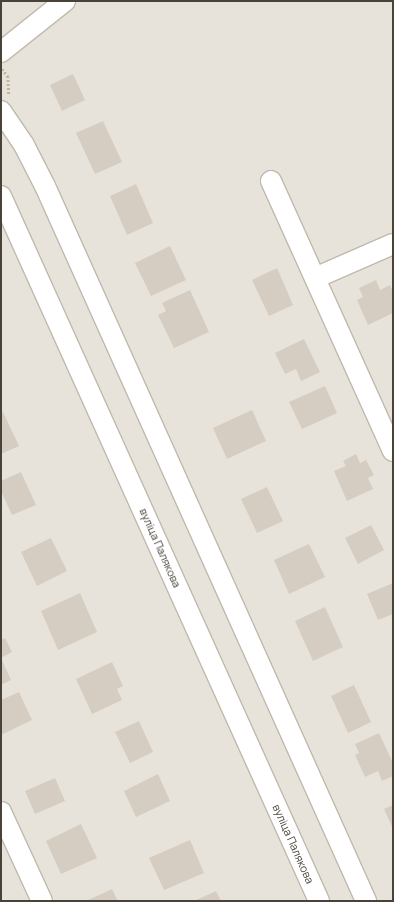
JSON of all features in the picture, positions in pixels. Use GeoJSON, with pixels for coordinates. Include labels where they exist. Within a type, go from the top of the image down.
{"type":"FeatureCollection","features":[{"type":"Feature","properties":{"kind":"street"},"geometry":{"type":"LineString","coordinates":[[1,52],[64,1]]}},
{"type":"Feature","properties":{"kind":"street"},"geometry":{"type":"LineString","coordinates":[[1,112],[24,145],[46,186],[366,901]]}},
{"type":"Feature","properties":{"kind":"street"},"geometry":{"type":"LineString","coordinates":[[271,181],[393,451]]}},
{"type":"Feature","properties":{"kind":"street","name":"вуліца Палякова"},"geometry":{"type":"LineString","coordinates":[[1,196],[319,901]]}},
{"type":"Feature","properties":{"kind":"street"},"geometry":{"type":"LineString","coordinates":[[315,278],[393,244]]}},
{"type":"Feature","properties":{"kind":"street"},"geometry":{"type":"LineString","coordinates":[[1,812],[42,901]]}},
{"type":"Feature","properties":{"kind":"shaded area"},"geometry":{"type":"Polygon","coordinates":[[[1,1],[393,1],[393,901],[1,901],[1,1]]]}},
{"type":"Feature","properties":{"kind":"building"},"geometry":{"type":"Polygon","coordinates":[[[73,74],[85,100],[62,111],[50,85],[73,74]]]}},
{"type":"Feature","properties":{"kind":"building"},"geometry":{"type":"Polygon","coordinates":[[[103,121],[122,162],[95,174],[76,133],[103,121]]]}},
{"type":"Feature","properties":{"kind":"building"},"geometry":{"type":"Polygon","coordinates":[[[136,184],[153,223],[127,235],[110,196],[136,184]]]}},
{"type":"Feature","properties":{"kind":"building"},"geometry":{"type":"Polygon","coordinates":[[[170,246],[186,280],[151,296],[135,263],[170,246]]]}},
{"type":"Feature","properties":{"kind":"building"},"geometry":{"type":"Polygon","coordinates":[[[277,268],[293,305],[269,316],[252,280],[277,268]]]}},
{"type":"Feature","properties":{"kind":"building"},"geometry":{"type":"Polygon","coordinates":[[[376,280],[380,290],[390,285],[393,292],[393,313],[368,325],[357,300],[363,297],[359,288],[376,280]]]}},
{"type":"Feature","properties":{"kind":"building"},"geometry":{"type":"Polygon","coordinates":[[[190,290],[209,332],[174,348],[158,315],[166,311],[162,303],[190,290]]]}},
{"type":"Feature","properties":{"kind":"building"},"geometry":{"type":"Polygon","coordinates":[[[304,339],[320,372],[301,381],[296,369],[285,374],[275,353],[304,339]]]}},
{"type":"Feature","properties":{"kind":"building"},"geometry":{"type":"Polygon","coordinates":[[[325,386],[337,413],[302,429],[289,402],[325,386]]]}},
{"type":"Feature","properties":{"kind":"building"},"geometry":{"type":"Polygon","coordinates":[[[252,410],[266,441],[227,459],[213,428],[252,410]]]}},
{"type":"Feature","properties":{"kind":"building"},"geometry":{"type":"Polygon","coordinates":[[[3,412],[19,446],[1,454],[1,413],[3,412]]]}},
{"type":"Feature","properties":{"kind":"building"},"geometry":{"type":"Polygon","coordinates":[[[356,454],[360,463],[366,460],[374,475],[368,478],[373,489],[347,501],[334,471],[346,466],[343,461],[356,454]]]}},
{"type":"Feature","properties":{"kind":"building"},"geometry":{"type":"Polygon","coordinates":[[[21,472],[36,505],[12,515],[1,491],[1,481],[21,472]]]}},
{"type":"Feature","properties":{"kind":"building"},"geometry":{"type":"Polygon","coordinates":[[[267,487],[283,521],[257,533],[241,499],[267,487]]]}},
{"type":"Feature","properties":{"kind":"building"},"geometry":{"type":"Polygon","coordinates":[[[371,525],[384,550],[358,564],[345,538],[371,525]]]}},
{"type":"Feature","properties":{"kind":"building"},"geometry":{"type":"Polygon","coordinates":[[[51,538],[67,571],[37,586],[21,552],[51,538]]]}},
{"type":"Feature","properties":{"kind":"building"},"geometry":{"type":"Polygon","coordinates":[[[309,544],[325,577],[289,594],[274,560],[309,544]]]}},
{"type":"Feature","properties":{"kind":"building"},"geometry":{"type":"Polygon","coordinates":[[[393,583],[393,614],[378,620],[367,594],[393,583]]]}},
{"type":"Feature","properties":{"kind":"building"},"geometry":{"type":"Polygon","coordinates":[[[80,593],[97,632],[58,650],[41,611],[80,593]]]}},
{"type":"Feature","properties":{"kind":"building"},"geometry":{"type":"Polygon","coordinates":[[[325,607],[343,647],[313,661],[295,621],[325,607]]]}},
{"type":"Feature","properties":{"kind":"building"},"geometry":{"type":"Polygon","coordinates":[[[5,638],[12,652],[1,658],[1,640],[5,638]]]}},
{"type":"Feature","properties":{"kind":"building"},"geometry":{"type":"Polygon","coordinates":[[[1,658],[11,680],[1,685],[1,658]]]}},
{"type":"Feature","properties":{"kind":"building"},"geometry":{"type":"Polygon","coordinates":[[[112,662],[123,686],[117,689],[122,700],[92,714],[76,679],[112,662]]]}},
{"type":"Feature","properties":{"kind":"building"},"geometry":{"type":"Polygon","coordinates":[[[354,685],[371,722],[348,733],[331,696],[354,685]]]}},
{"type":"Feature","properties":{"kind":"building"},"geometry":{"type":"Polygon","coordinates":[[[19,692],[32,720],[1,735],[1,700],[19,692]]]}},
{"type":"Feature","properties":{"kind":"building"},"geometry":{"type":"Polygon","coordinates":[[[139,721],[153,752],[130,763],[115,732],[139,721]]]}},
{"type":"Feature","properties":{"kind":"building"},"geometry":{"type":"Polygon","coordinates":[[[379,733],[393,763],[393,776],[382,781],[378,771],[365,777],[355,755],[359,753],[355,744],[379,733]]]}},
{"type":"Feature","properties":{"kind":"building"},"geometry":{"type":"Polygon","coordinates":[[[158,774],[170,801],[136,817],[124,791],[158,774]]]}},
{"type":"Feature","properties":{"kind":"building"},"geometry":{"type":"Polygon","coordinates":[[[55,778],[65,801],[35,814],[25,791],[55,778]]]}},
{"type":"Feature","properties":{"kind":"building"},"geometry":{"type":"Polygon","coordinates":[[[393,805],[393,829],[384,809],[393,805]]]}},
{"type":"Feature","properties":{"kind":"building"},"geometry":{"type":"Polygon","coordinates":[[[81,824],[97,858],[61,874],[46,841],[81,824]]]}},
{"type":"Feature","properties":{"kind":"building"},"geometry":{"type":"Polygon","coordinates":[[[190,840],[204,873],[164,890],[149,858],[190,840]]]}},
{"type":"Feature","properties":{"kind":"building"},"geometry":{"type":"Polygon","coordinates":[[[112,889],[118,901],[86,901],[112,889]]]}},
{"type":"Feature","properties":{"kind":"building"},"geometry":{"type":"Polygon","coordinates":[[[216,891],[221,901],[194,901],[216,891]]]}}]}
